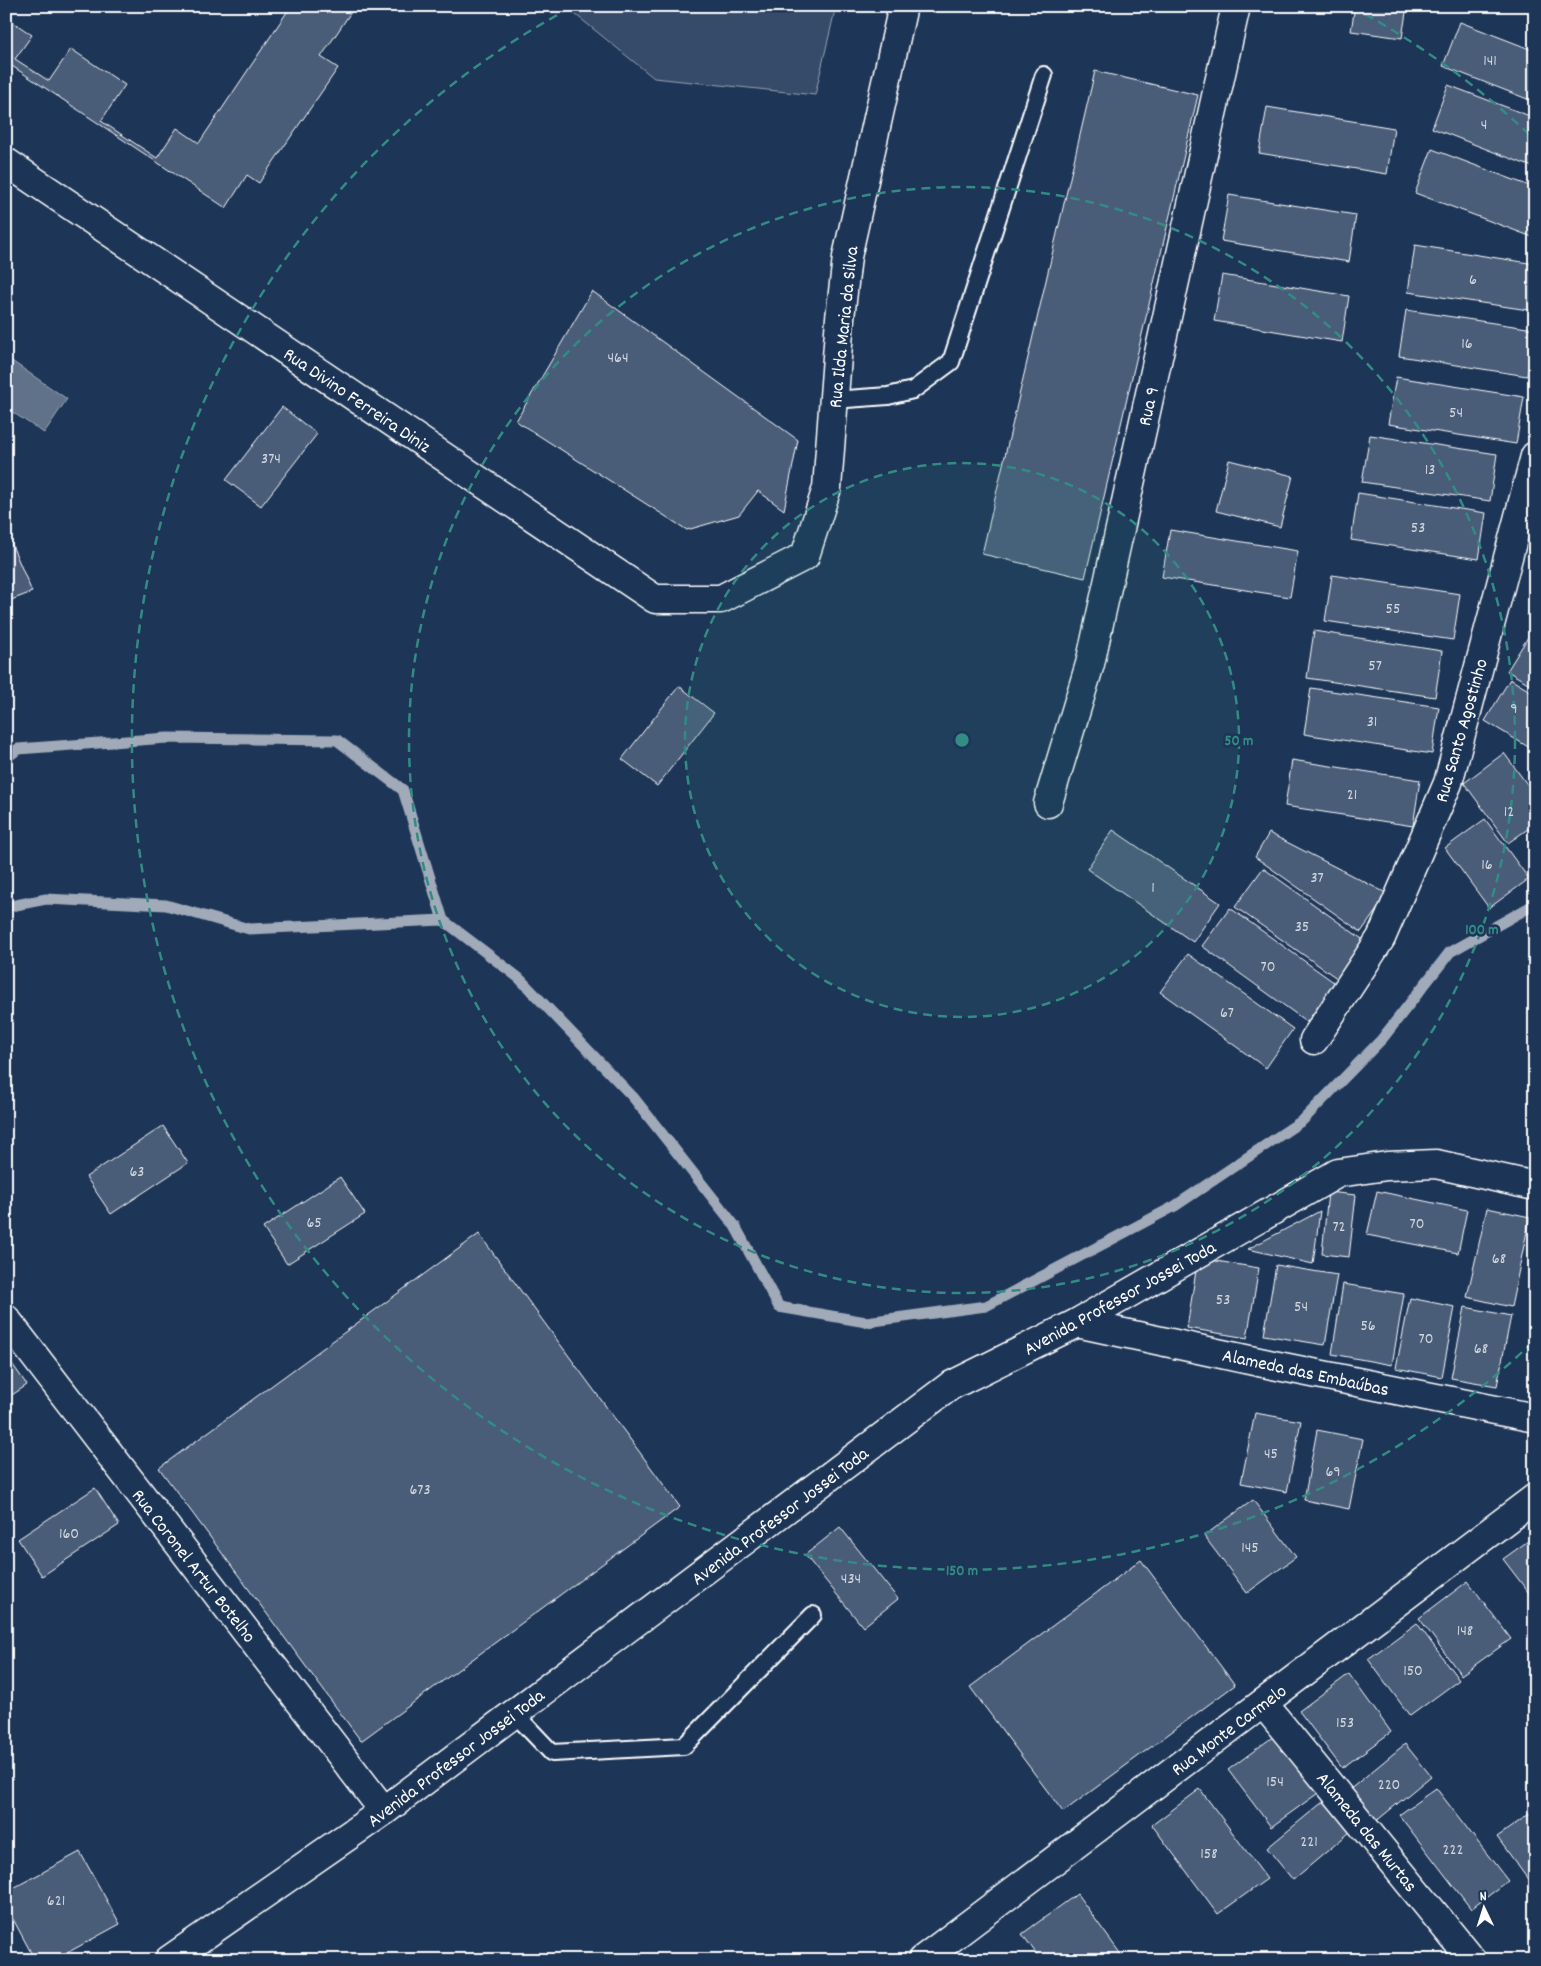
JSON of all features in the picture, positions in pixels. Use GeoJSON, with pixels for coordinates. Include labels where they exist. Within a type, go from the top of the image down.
{"type":"FeatureCollection","features":[{"type":"Feature","properties":{"kind":"street","name":"Rua Ilda Maria da Silva"},"geometry":{"type":"LineString","coordinates":[[721,599],[805,556],[827,488],[846,258],[903,6]]}},
{"type":"Feature","properties":{"kind":"street","name":"Rua 9"},"geometry":{"type":"LineString","coordinates":[[1048,802],[1090,664],[1236,6]]}},
{"type":"Feature","properties":{"kind":"street","name":"Rua Divino Ferreira Diniz"},"geometry":{"type":"LineString","coordinates":[[6,162],[655,599],[721,599]]}},
{"type":"Feature","properties":{"kind":"street","name":"Rua Santo Agostinho"},"geometry":{"type":"LineString","coordinates":[[1314,1040],[1381,938],[1448,783],[1535,456]]}},
{"type":"Feature","properties":{"kind":"street","name":"Avenida Professor Jossei Toda"},"geometry":{"type":"LineString","coordinates":[[169,1960],[384,1811],[950,1386],[1077,1323],[1338,1173],[1387,1166],[1436,1164],[1535,1186]]}},
{"type":"Feature","properties":{"kind":"street","name":"Rua Coronel Artur Botelho"},"geometry":{"type":"LineString","coordinates":[[6,1319],[384,1811]]}},
{"type":"Feature","properties":{"kind":"street","name":"Alameda das Embaúbas"},"geometry":{"type":"LineString","coordinates":[[1077,1323],[1535,1418]]}},
{"type":"Feature","properties":{"kind":"street","name":"Rua Monte Carmelo"},"geometry":{"type":"LineString","coordinates":[[922,1960],[1535,1498]]}},
{"type":"Feature","properties":{"kind":"street","name":"Alameda das Murtas"},"geometry":{"type":"LineString","coordinates":[[1263,1703],[1472,1960]]}},
{"type":"Feature","properties":{"kind":"lane"},"geometry":{"type":"LineString","coordinates":[[833,400],[888,396],[913,390],[951,362],[1044,75]]}},
{"type":"Feature","properties":{"kind":"lane"},"geometry":{"type":"LineString","coordinates":[[514,1713],[552,1753],[684,1746],[813,1615]]}},
{"type":"Feature","properties":{"kind":"shaded area"},"geometry":{"type":"Polygon","coordinates":[[[565,6],[836,6],[815,95],[654,78],[565,6]]]}},
{"type":"Feature","properties":{"kind":"shaded area"},"geometry":{"type":"Polygon","coordinates":[[[6,357],[67,399],[44,433],[6,408],[6,357]]]}},
{"type":"Feature","properties":{"kind":"building"},"geometry":{"type":"Polygon","coordinates":[[[291,6],[355,6],[321,57],[338,68],[259,183],[247,175],[226,208],[6,62],[6,31],[13,22],[32,35],[15,59],[49,81],[71,49],[125,85],[101,121],[157,158],[177,128],[199,143],[291,6]]]}},
{"type":"Feature","properties":{"kind":"building"},"geometry":{"type":"Polygon","coordinates":[[[1355,6],[1407,6],[1402,38],[1351,31],[1355,6]]]}},
{"type":"Feature","properties":{"kind":"building"},"geometry":{"type":"Polygon","coordinates":[[[1460,22],[1535,51],[1535,102],[1443,66],[1460,22]]]}},
{"type":"Feature","properties":{"kind":"building"},"geometry":{"type":"Polygon","coordinates":[[[1095,71],[1198,95],[1085,578],[982,554],[1095,71]]]}},
{"type":"Feature","properties":{"kind":"building"},"geometry":{"type":"Polygon","coordinates":[[[1448,85],[1535,118],[1535,168],[1432,128],[1448,85]]]}},
{"type":"Feature","properties":{"kind":"building"},"geometry":{"type":"Polygon","coordinates":[[[1267,107],[1394,128],[1387,174],[1259,153],[1267,107]]]}},
{"type":"Feature","properties":{"kind":"building"},"geometry":{"type":"Polygon","coordinates":[[[1432,149],[1535,188],[1535,238],[1415,193],[1432,149]]]}},
{"type":"Feature","properties":{"kind":"building"},"geometry":{"type":"Polygon","coordinates":[[[1229,195],[1356,215],[1349,262],[1221,241],[1229,195]]]}},
{"type":"Feature","properties":{"kind":"building"},"geometry":{"type":"Polygon","coordinates":[[[1415,245],[1535,264],[1535,311],[1408,292],[1415,245]]]}},
{"type":"Feature","properties":{"kind":"building"},"geometry":{"type":"Polygon","coordinates":[[[1222,275],[1349,296],[1342,342],[1214,321],[1222,275]]]}},
{"type":"Feature","properties":{"kind":"building"},"geometry":{"type":"Polygon","coordinates":[[[592,291],[798,440],[784,510],[758,491],[739,515],[687,530],[516,421],[592,291]]]}},
{"type":"Feature","properties":{"kind":"building"},"geometry":{"type":"Polygon","coordinates":[[[1406,310],[1534,329],[1527,376],[1399,356],[1406,310]]]}},
{"type":"Feature","properties":{"kind":"building"},"geometry":{"type":"Polygon","coordinates":[[[1396,377],[1524,397],[1516,444],[1388,424],[1396,377]]]}},
{"type":"Feature","properties":{"kind":"building"},"geometry":{"type":"Polygon","coordinates":[[[282,407],[317,434],[261,506],[226,480],[282,407]]]}},
{"type":"Feature","properties":{"kind":"building"},"geometry":{"type":"Polygon","coordinates":[[[1370,435],[1497,454],[1490,501],[1362,482],[1370,435]]]}},
{"type":"Feature","properties":{"kind":"building"},"geometry":{"type":"Polygon","coordinates":[[[1229,460],[1293,476],[1280,527],[1216,511],[1229,460]]]}},
{"type":"Feature","properties":{"kind":"building"},"geometry":{"type":"Polygon","coordinates":[[[1358,493],[1486,513],[1479,559],[1351,540],[1358,493]]]}},
{"type":"Feature","properties":{"kind":"building"},"geometry":{"type":"Polygon","coordinates":[[[1170,530],[1298,551],[1290,597],[1162,577],[1170,530]]]}},
{"type":"Feature","properties":{"kind":"building"},"geometry":{"type":"Polygon","coordinates":[[[6,531],[32,592],[6,602],[6,531]]]}},
{"type":"Feature","properties":{"kind":"building"},"geometry":{"type":"Polygon","coordinates":[[[1332,575],[1460,594],[1453,640],[1325,621],[1332,575]]]}},
{"type":"Feature","properties":{"kind":"building"},"geometry":{"type":"Polygon","coordinates":[[[1535,603],[1535,621],[1527,616],[1535,603]]]}},
{"type":"Feature","properties":{"kind":"building"},"geometry":{"type":"Polygon","coordinates":[[[1533,629],[1535,629],[1535,687],[1507,671],[1533,629]]]}},
{"type":"Feature","properties":{"kind":"building"},"geometry":{"type":"Polygon","coordinates":[[[1314,631],[1442,651],[1435,697],[1307,678],[1314,631]]]}},
{"type":"Feature","properties":{"kind":"building"},"geometry":{"type":"Polygon","coordinates":[[[1510,679],[1535,694],[1535,751],[1485,721],[1510,679]]]}},
{"type":"Feature","properties":{"kind":"building"},"geometry":{"type":"Polygon","coordinates":[[[679,686],[714,713],[657,786],[622,759],[679,686]]]}},
{"type":"Feature","properties":{"kind":"building"},"geometry":{"type":"Polygon","coordinates":[[[1311,688],[1439,707],[1432,754],[1304,734],[1311,688]]]}},
{"type":"Feature","properties":{"kind":"building"},"geometry":{"type":"Polygon","coordinates":[[[1504,753],[1535,795],[1535,824],[1508,843],[1464,783],[1504,753]]]}},
{"type":"Feature","properties":{"kind":"building"},"geometry":{"type":"Polygon","coordinates":[[[1292,760],[1420,780],[1413,826],[1285,806],[1292,760]]]}},
{"type":"Feature","properties":{"kind":"building"},"geometry":{"type":"Polygon","coordinates":[[[1485,819],[1529,879],[1489,908],[1445,848],[1485,819]]]}},
{"type":"Feature","properties":{"kind":"building"},"geometry":{"type":"Polygon","coordinates":[[[1113,830],[1220,903],[1193,942],[1087,869],[1113,830]]]}},
{"type":"Feature","properties":{"kind":"building"},"geometry":{"type":"Polygon","coordinates":[[[1269,833],[1388,894],[1361,932],[1255,857],[1269,833]]]}},
{"type":"Feature","properties":{"kind":"building"},"geometry":{"type":"Polygon","coordinates":[[[1263,868],[1369,944],[1341,981],[1235,907],[1263,868]]]}},
{"type":"Feature","properties":{"kind":"building"},"geometry":{"type":"Polygon","coordinates":[[[1230,908],[1335,983],[1307,1022],[1202,946],[1230,908]]]}},
{"type":"Feature","properties":{"kind":"building"},"geometry":{"type":"Polygon","coordinates":[[[1188,954],[1293,1029],[1266,1068],[1160,992],[1188,954]]]}},
{"type":"Feature","properties":{"kind":"building"},"geometry":{"type":"Polygon","coordinates":[[[163,1126],[188,1163],[111,1214],[86,1177],[163,1126]]]}},
{"type":"Feature","properties":{"kind":"building"},"geometry":{"type":"Polygon","coordinates":[[[340,1177],[365,1214],[287,1264],[263,1228],[340,1177]]]}},
{"type":"Feature","properties":{"kind":"building"},"geometry":{"type":"Polygon","coordinates":[[[1377,1191],[1467,1210],[1458,1253],[1367,1235],[1377,1191]]]}},
{"type":"Feature","properties":{"kind":"building"},"geometry":{"type":"Polygon","coordinates":[[[1328,1192],[1356,1195],[1349,1257],[1322,1254],[1328,1192]]]}},
{"type":"Feature","properties":{"kind":"building"},"geometry":{"type":"Polygon","coordinates":[[[1487,1208],[1530,1217],[1511,1307],[1467,1297],[1487,1208]]]}},
{"type":"Feature","properties":{"kind":"building"},"geometry":{"type":"Polygon","coordinates":[[[1320,1211],[1313,1264],[1248,1249],[1320,1211]]]}},
{"type":"Feature","properties":{"kind":"building"},"geometry":{"type":"Polygon","coordinates":[[[479,1234],[680,1507],[361,1741],[159,1468],[479,1234]]]}},
{"type":"Feature","properties":{"kind":"building"},"geometry":{"type":"Polygon","coordinates":[[[1198,1258],[1259,1268],[1247,1338],[1187,1328],[1198,1258]]]}},
{"type":"Feature","properties":{"kind":"building"},"geometry":{"type":"Polygon","coordinates":[[[1276,1265],[1337,1275],[1325,1345],[1264,1335],[1276,1265]]]}},
{"type":"Feature","properties":{"kind":"building"},"geometry":{"type":"Polygon","coordinates":[[[1343,1284],[1404,1294],[1392,1365],[1332,1354],[1343,1284]]]}},
{"type":"Feature","properties":{"kind":"building"},"geometry":{"type":"Polygon","coordinates":[[[1410,1298],[1455,1307],[1442,1377],[1396,1368],[1410,1298]]]}},
{"type":"Feature","properties":{"kind":"building"},"geometry":{"type":"Polygon","coordinates":[[[1465,1307],[1511,1316],[1497,1386],[1451,1378],[1465,1307]]]}},
{"type":"Feature","properties":{"kind":"building"},"geometry":{"type":"Polygon","coordinates":[[[6,1355],[27,1385],[6,1399],[6,1355]]]}},
{"type":"Feature","properties":{"kind":"building"},"geometry":{"type":"Polygon","coordinates":[[[1255,1413],[1301,1421],[1287,1492],[1241,1483],[1255,1413]]]}},
{"type":"Feature","properties":{"kind":"building"},"geometry":{"type":"Polygon","coordinates":[[[1317,1430],[1363,1439],[1349,1509],[1304,1500],[1317,1430]]]}},
{"type":"Feature","properties":{"kind":"building"},"geometry":{"type":"Polygon","coordinates":[[[95,1488],[119,1525],[42,1576],[18,1539],[95,1488]]]}},
{"type":"Feature","properties":{"kind":"building"},"geometry":{"type":"Polygon","coordinates":[[[1253,1500],[1296,1557],[1247,1593],[1204,1536],[1253,1500]]]}},
{"type":"Feature","properties":{"kind":"building"},"geometry":{"type":"Polygon","coordinates":[[[840,1527],[898,1599],[863,1627],[805,1555],[840,1527]]]}},
{"type":"Feature","properties":{"kind":"building"},"geometry":{"type":"Polygon","coordinates":[[[1535,1536],[1535,1601],[1503,1559],[1535,1536]]]}},
{"type":"Feature","properties":{"kind":"building"},"geometry":{"type":"Polygon","coordinates":[[[1141,1560],[1235,1685],[1063,1812],[970,1687],[1141,1560]]]}},
{"type":"Feature","properties":{"kind":"building"},"geometry":{"type":"Polygon","coordinates":[[[1468,1581],[1511,1639],[1461,1675],[1419,1618],[1468,1581]]]}},
{"type":"Feature","properties":{"kind":"building"},"geometry":{"type":"Polygon","coordinates":[[[1417,1623],[1459,1680],[1410,1716],[1368,1659],[1417,1623]]]}},
{"type":"Feature","properties":{"kind":"building"},"geometry":{"type":"Polygon","coordinates":[[[1349,1674],[1391,1732],[1342,1768],[1299,1711],[1349,1674]]]}},
{"type":"Feature","properties":{"kind":"building"},"geometry":{"type":"Polygon","coordinates":[[[1278,1733],[1321,1791],[1271,1827],[1228,1770],[1278,1733]]]}},
{"type":"Feature","properties":{"kind":"building"},"geometry":{"type":"Polygon","coordinates":[[[1405,1744],[1431,1776],[1374,1823],[1348,1791],[1405,1744]]]}},
{"type":"Feature","properties":{"kind":"building"},"geometry":{"type":"Polygon","coordinates":[[[1436,1788],[1508,1881],[1471,1909],[1399,1815],[1436,1788]]]}},
{"type":"Feature","properties":{"kind":"building"},"geometry":{"type":"Polygon","coordinates":[[[1200,1789],[1267,1879],[1218,1914],[1152,1825],[1200,1789]]]}},
{"type":"Feature","properties":{"kind":"building"},"geometry":{"type":"Polygon","coordinates":[[[1324,1801],[1350,1832],[1293,1880],[1267,1848],[1324,1801]]]}},
{"type":"Feature","properties":{"kind":"building"},"geometry":{"type":"Polygon","coordinates":[[[1535,1810],[1535,1889],[1497,1837],[1535,1810]]]}},
{"type":"Feature","properties":{"kind":"building"},"geometry":{"type":"Polygon","coordinates":[[[80,1852],[120,1924],[54,1960],[35,1960],[6,1906],[6,1892],[80,1852]]]}},
{"type":"Feature","properties":{"kind":"building"},"geometry":{"type":"Polygon","coordinates":[[[1077,1894],[1125,1960],[1041,1960],[1022,1934],[1077,1894]]]}},
{"type":"Feature","properties":{"kind":"waterway"},"geometry":{"type":"LineString","coordinates":[[6,758],[18,749],[167,738],[337,740],[403,790],[443,920]]}},
{"type":"Feature","properties":{"kind":"waterway"},"geometry":{"type":"LineString","coordinates":[[6,907],[46,899],[166,905],[249,929],[443,920],[519,978],[633,1097],[735,1226],[779,1307],[866,1322],[986,1306],[1175,1206],[1303,1120],[1382,1039],[1450,952],[1535,904]]}}]}
